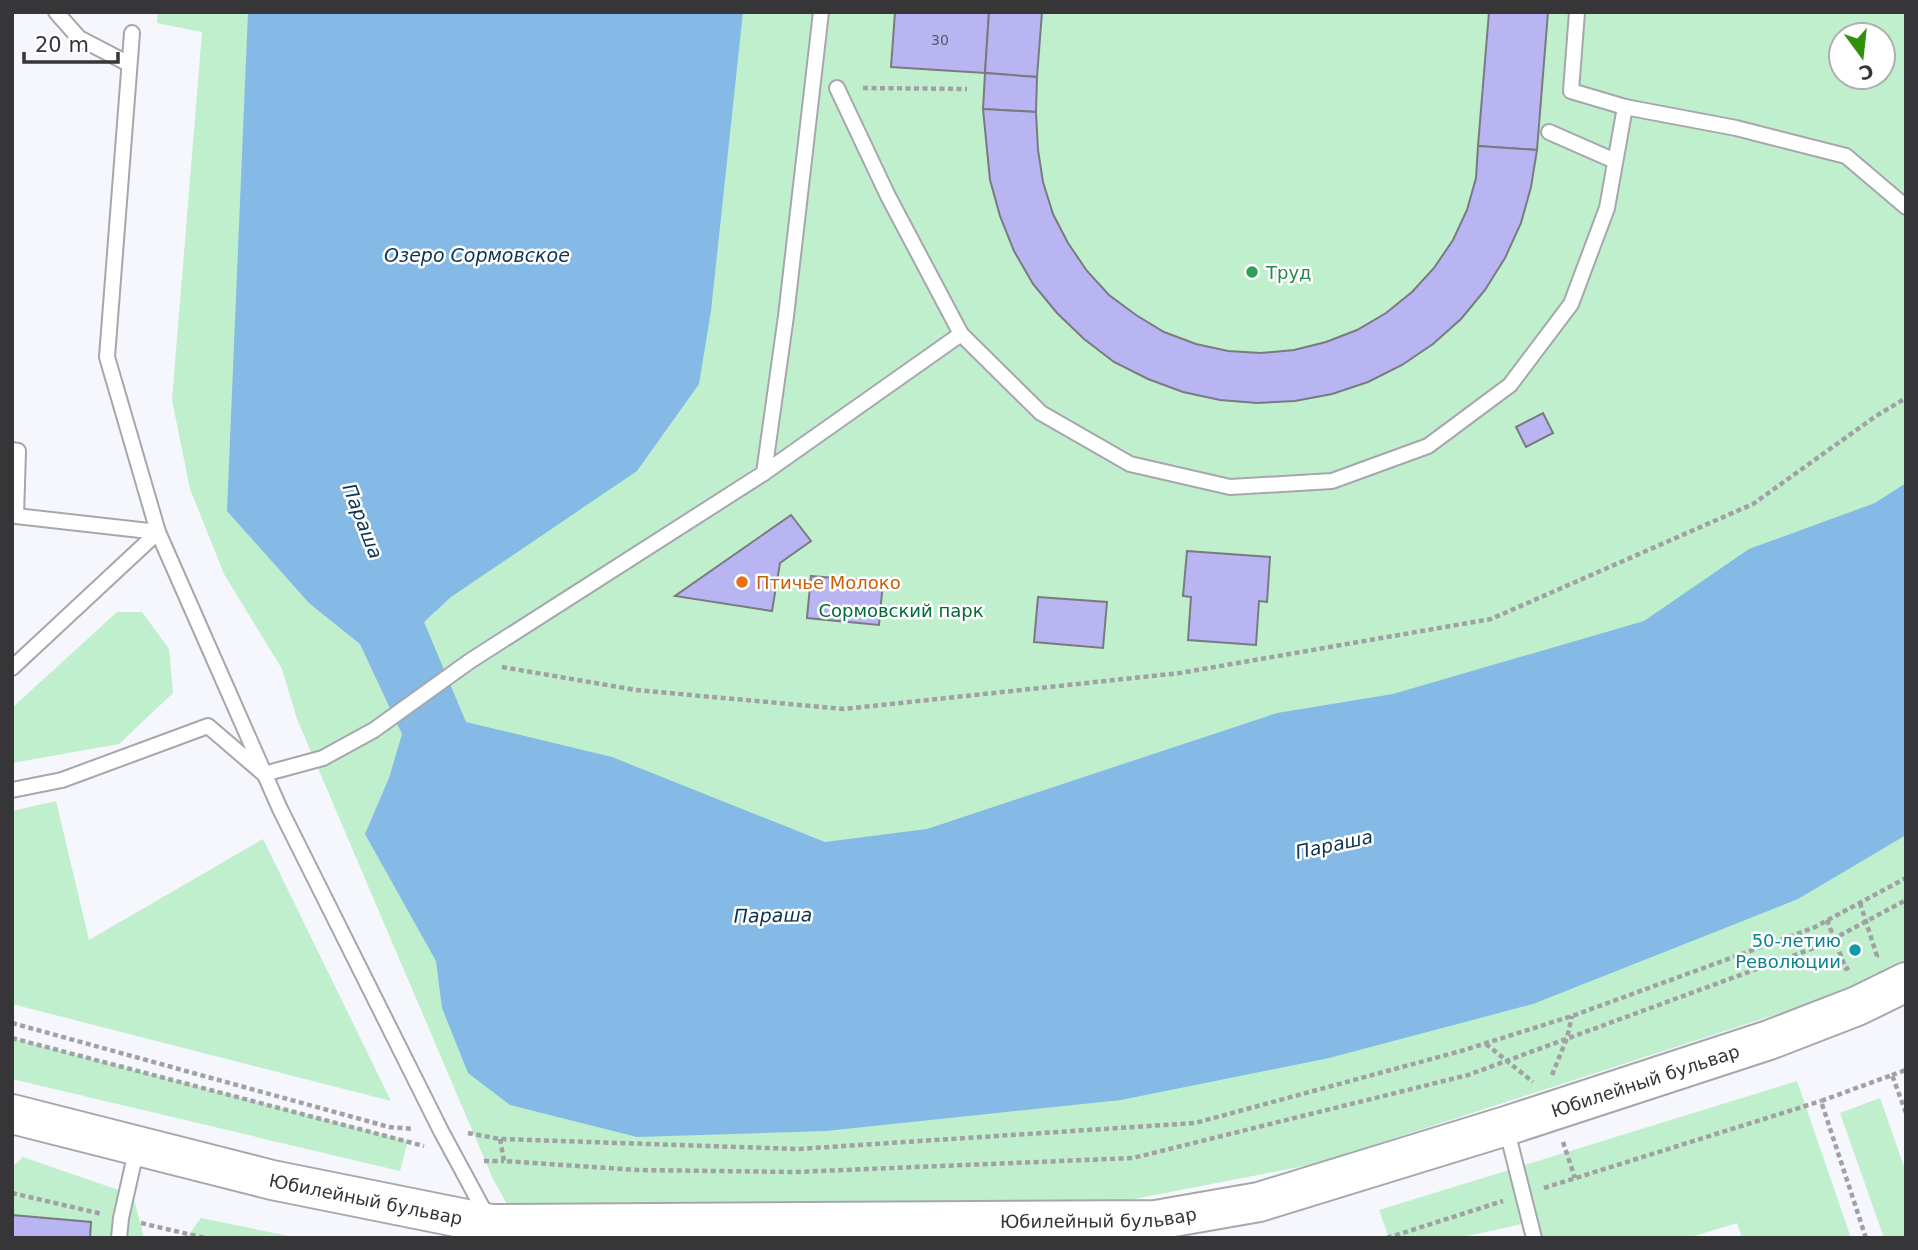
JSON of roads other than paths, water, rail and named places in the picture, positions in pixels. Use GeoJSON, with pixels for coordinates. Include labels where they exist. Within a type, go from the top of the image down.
{"type":"FeatureCollection","features":[{"type":"Feature","properties":{"kind":"street","name":"Юбилейный бульвар"},"geometry":{"type":"LineString","coordinates":[[12,1114],[272,1180],[491,1224],[1156,1220],[1259,1202],[1506,1126],[1769,1040],[1857,1006],[1906,982]]}},
{"type":"Feature","properties":{"kind":"lane"},"geometry":{"type":"LineString","coordinates":[[56,12],[79,38],[129,64]]}},
{"type":"Feature","properties":{"kind":"lane"},"geometry":{"type":"LineString","coordinates":[[764,473],[786,316],[821,12]]}},
{"type":"Feature","properties":{"kind":"lane"},"geometry":{"type":"LineString","coordinates":[[1577,12],[1571,91],[1625,107],[1736,128],[1846,156],[1906,207]]}},
{"type":"Feature","properties":{"kind":"lane"},"geometry":{"type":"LineString","coordinates":[[132,33],[107,357],[158,532],[264,774],[441,1132],[491,1224]]}},
{"type":"Feature","properties":{"kind":"lane"},"geometry":{"type":"LineString","coordinates":[[837,88],[888,196],[961,334],[1041,413],[1130,464],[1230,487],[1332,481],[1427,446],[1510,385],[1571,304],[1607,208],[1625,107]]}},
{"type":"Feature","properties":{"kind":"lane"},"geometry":{"type":"LineString","coordinates":[[1549,132],[1615,161]]}},
{"type":"Feature","properties":{"kind":"lane"},"geometry":{"type":"LineString","coordinates":[[264,774],[323,758],[374,730],[470,662],[764,473],[961,334]]}},
{"type":"Feature","properties":{"kind":"lane"},"geometry":{"type":"LineString","coordinates":[[12,450],[18,451],[16,516],[158,532]]}},
{"type":"Feature","properties":{"kind":"lane"},"geometry":{"type":"LineString","coordinates":[[12,668],[158,532]]}},
{"type":"Feature","properties":{"kind":"lane"},"geometry":{"type":"LineString","coordinates":[[12,790],[62,779],[208,726],[264,774]]}},
{"type":"Feature","properties":{"kind":"lane"},"geometry":{"type":"LineString","coordinates":[[1506,1126],[1534,1238]]}},
{"type":"Feature","properties":{"kind":"lane"},"geometry":{"type":"LineString","coordinates":[[119,1238],[138,1146]]}},
{"type":"Feature","properties":{"kind":"water","name":"Озеро Сормовское"},"geometry":{"type":"Polygon","coordinates":[[[248,12],[743,12],[711,311],[699,384],[637,471],[451,597],[424,622],[466,722],[612,757],[825,842],[927,829],[1277,713],[1393,694],[1644,621],[1749,549],[1875,503],[1906,483],[1906,835],[1798,899],[1533,1004],[1329,1058],[1121,1100],[826,1131],[637,1137],[510,1105],[468,1073],[442,1008],[436,961],[365,834],[389,778],[402,734],[360,644],[309,603],[227,511],[248,12]]]}},
{"type":"Feature","properties":{"kind":"place","name":"Труд"},"geometry":{"type":"Point","coordinates":[1252,272]}},
{"type":"Feature","properties":{"kind":"place","name":"Птичье Молоко"},"geometry":{"type":"Point","coordinates":[742,582]}},
{"type":"Feature","properties":{"kind":"place","name":"50-летию Революции"},"geometry":{"type":"Point","coordinates":[1855,950]}},
{"type":"Feature","properties":{"kind":"water label","name":"Параша"},"geometry":{"type":"Point","coordinates":[363,521]}},
{"type":"Feature","properties":{"kind":"water label","name":"Параша"},"geometry":{"type":"Point","coordinates":[1334,844]}},
{"type":"Feature","properties":{"kind":"water label","name":"Параша"},"geometry":{"type":"Point","coordinates":[773,915]}},
{"type":"Feature","properties":{"kind":"park label","name":"Сормовский парк"},"geometry":{"type":"Point","coordinates":[901,610]}}]}
